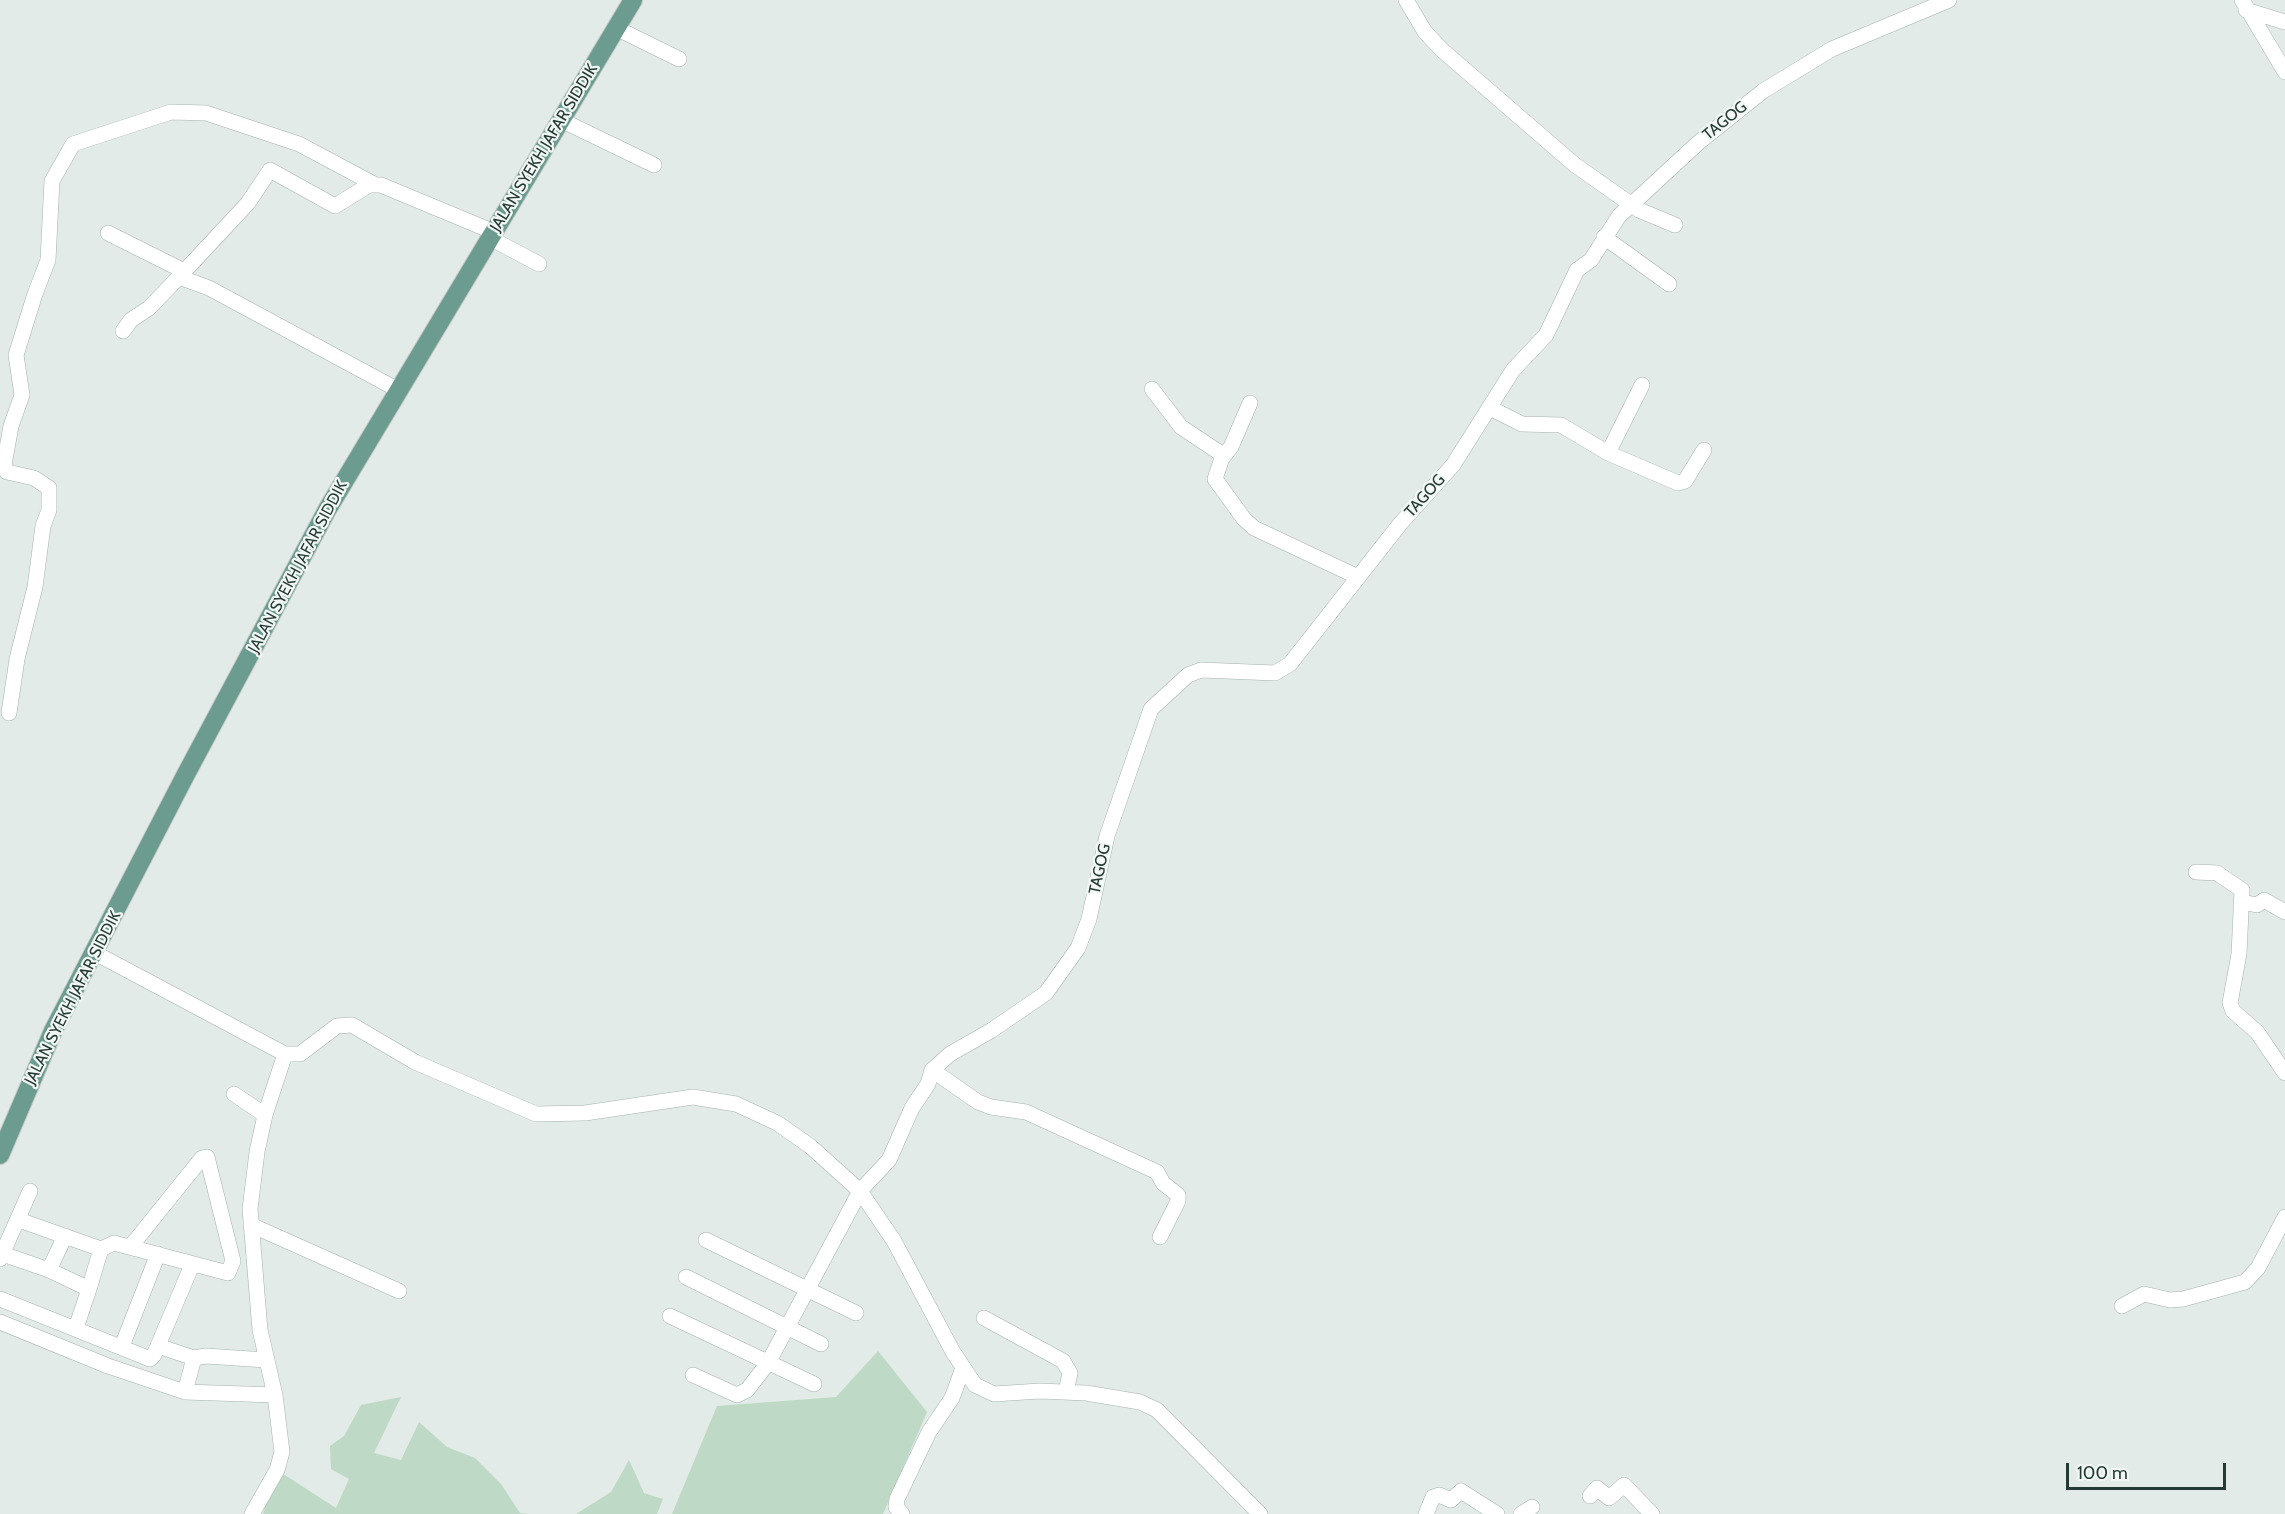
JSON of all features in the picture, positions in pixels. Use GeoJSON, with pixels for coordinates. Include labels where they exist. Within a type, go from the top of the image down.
{"type":"FeatureCollection","features":[{"type":"Feature","properties":{"kind":"main road","name":"JALAN SYEKH JAFAR SIDDIK"},"geometry":{"type":"LineString","coordinates":[[0,1155],[43,1052],[185,776],[327,510],[633,0]]}},
{"type":"Feature","properties":{"kind":"street"},"geometry":{"type":"LineString","coordinates":[[1406,0],[1425,32],[1442,50],[1575,165],[1631,205],[1675,225]]}},
{"type":"Feature","properties":{"kind":"street","name":"TAGOG"},"geometry":{"type":"LineString","coordinates":[[932,1070],[950,1054],[992,1030],[1046,993],[1078,948],[1089,919],[1109,829],[1152,709],[1188,675],[1201,670],[1275,673],[1294,659],[1358,577],[1453,465],[1514,370],[1546,335],[1577,270],[1591,260],[1604,237],[1631,205],[1698,143],[1763,91],[1832,49],[1949,0]]}},
{"type":"Feature","properties":{"kind":"street"},"geometry":{"type":"LineString","coordinates":[[2244,5],[2285,22]]}},
{"type":"Feature","properties":{"kind":"street"},"geometry":{"type":"LineString","coordinates":[[2244,5],[2285,72]]}},
{"type":"Feature","properties":{"kind":"street"},"geometry":{"type":"LineString","coordinates":[[616,28],[679,59]]}},
{"type":"Feature","properties":{"kind":"street"},"geometry":{"type":"LineString","coordinates":[[9,713],[17,658],[35,587],[49,499],[49,488],[34,477],[7,472],[4,465],[11,426],[22,395],[16,355],[48,260],[52,181],[73,144],[171,112],[206,113],[299,144],[374,184],[385,186],[492,235],[539,264]]}},
{"type":"Feature","properties":{"kind":"street"},"geometry":{"type":"LineString","coordinates":[[561,120],[654,165]]}},
{"type":"Feature","properties":{"kind":"street"},"geometry":{"type":"LineString","coordinates":[[123,331],[131,320],[149,308],[248,203],[270,170],[335,206],[374,184]]}},
{"type":"Feature","properties":{"kind":"street"},"geometry":{"type":"LineString","coordinates":[[108,233],[400,391]]}},
{"type":"Feature","properties":{"kind":"street"},"geometry":{"type":"LineString","coordinates":[[1604,237],[1669,285]]}},
{"type":"Feature","properties":{"kind":"street"},"geometry":{"type":"LineString","coordinates":[[1608,453],[1642,385]]}},
{"type":"Feature","properties":{"kind":"street"},"geometry":{"type":"LineString","coordinates":[[1152,389],[1181,427],[1223,457]]}},
{"type":"Feature","properties":{"kind":"street"},"geometry":{"type":"LineString","coordinates":[[1250,403],[1228,453],[1223,457],[1215,479],[1244,519],[1254,528],[1358,577]]}},
{"type":"Feature","properties":{"kind":"street"},"geometry":{"type":"LineString","coordinates":[[1490,408],[1522,424],[1561,425],[1608,453],[1682,483],[1704,450]]}},
{"type":"Feature","properties":{"kind":"street"},"geometry":{"type":"LineString","coordinates":[[2196,873],[2217,873],[2241,890],[2239,954],[2229,1003],[2233,1011],[2257,1032],[2285,1073]]}},
{"type":"Feature","properties":{"kind":"street"},"geometry":{"type":"LineString","coordinates":[[2242,902],[2257,905],[2264,900],[2285,912]]}},
{"type":"Feature","properties":{"kind":"street"},"geometry":{"type":"LineString","coordinates":[[95,952],[285,1054],[300,1054],[337,1026],[352,1025],[415,1062],[537,1114],[585,1113],[693,1097],[728,1102],[752,1109],[810,1146],[860,1191],[894,1241],[963,1368],[975,1385],[994,1394],[1066,1392],[1118,1396],[1157,1410],[1260,1514]]}},
{"type":"Feature","properties":{"kind":"street"},"geometry":{"type":"LineString","coordinates":[[252,1514],[277,1470],[281,1458],[275,1395],[260,1330],[250,1209],[257,1152],[265,1115],[285,1054]]}},
{"type":"Feature","properties":{"kind":"street"},"geometry":{"type":"LineString","coordinates":[[693,1375],[737,1395],[747,1390],[768,1363],[785,1327],[860,1191],[889,1160],[912,1108],[928,1083],[932,1070],[978,1102],[991,1107],[1026,1112],[1157,1172],[1163,1183],[1178,1195],[1178,1201],[1160,1237]]}},
{"type":"Feature","properties":{"kind":"street"},"geometry":{"type":"LineString","coordinates":[[234,1094],[265,1115]]}},
{"type":"Feature","properties":{"kind":"street"},"geometry":{"type":"LineString","coordinates":[[19,1220],[101,1249],[114,1243],[131,1246],[192,1265],[228,1273],[233,1267],[207,1157],[202,1158],[131,1246]]}},
{"type":"Feature","properties":{"kind":"street"},"geometry":{"type":"LineString","coordinates":[[30,1191],[1,1256],[49,1270],[89,1289]]}},
{"type":"Feature","properties":{"kind":"street"},"geometry":{"type":"LineString","coordinates":[[2122,1306],[2144,1294],[2170,1300],[2183,1299],[2245,1282],[2258,1268],[2285,1217]]}},
{"type":"Feature","properties":{"kind":"street"},"geometry":{"type":"LineString","coordinates":[[251,1225],[399,1292]]}},
{"type":"Feature","properties":{"kind":"street"},"geometry":{"type":"LineString","coordinates":[[49,1270],[65,1236]]}},
{"type":"Feature","properties":{"kind":"street"},"geometry":{"type":"LineString","coordinates":[[706,1240],[856,1313]]}},
{"type":"Feature","properties":{"kind":"street"},"geometry":{"type":"LineString","coordinates":[[76,1328],[101,1249]]}},
{"type":"Feature","properties":{"kind":"street"},"geometry":{"type":"LineString","coordinates":[[122,1346],[158,1254]]}},
{"type":"Feature","properties":{"kind":"street"},"geometry":{"type":"LineString","coordinates":[[0,1299],[122,1346],[148,1359],[153,1357],[158,1347],[192,1265]]}},
{"type":"Feature","properties":{"kind":"street"},"geometry":{"type":"LineString","coordinates":[[686,1277],[821,1344]]}},
{"type":"Feature","properties":{"kind":"street"},"geometry":{"type":"LineString","coordinates":[[670,1316],[814,1384]]}},
{"type":"Feature","properties":{"kind":"street"},"geometry":{"type":"LineString","coordinates":[[984,1318],[1063,1360],[1070,1373],[1066,1392]]}},
{"type":"Feature","properties":{"kind":"street"},"geometry":{"type":"LineString","coordinates":[[0,1322],[108,1366],[185,1392],[275,1395]]}},
{"type":"Feature","properties":{"kind":"street"},"geometry":{"type":"LineString","coordinates":[[158,1347],[194,1358],[206,1356],[267,1360]]}},
{"type":"Feature","properties":{"kind":"street"},"geometry":{"type":"LineString","coordinates":[[185,1392],[194,1358]]}},
{"type":"Feature","properties":{"kind":"street"},"geometry":{"type":"LineString","coordinates":[[902,1514],[896,1507],[897,1498],[929,1432],[952,1398],[963,1368]]}},
{"type":"Feature","properties":{"kind":"street"},"geometry":{"type":"LineString","coordinates":[[1590,1496],[1597,1488],[1609,1498],[1624,1485],[1652,1514]]}},
{"type":"Feature","properties":{"kind":"street"},"geometry":{"type":"LineString","coordinates":[[1426,1514],[1433,1497],[1439,1496],[1451,1500],[1461,1491],[1497,1514]]}},
{"type":"Feature","properties":{"kind":"green space"},"geometry":{"type":"Polygon","coordinates":[[[878,1351],[927,1412],[883,1514],[672,1514],[717,1406],[836,1397],[878,1351]]]}},
{"type":"Feature","properties":{"kind":"green space"},"geometry":{"type":"Polygon","coordinates":[[[401,1397],[374,1453],[401,1460],[419,1422],[447,1447],[475,1458],[501,1484],[520,1513],[528,1514],[263,1514],[277,1470],[336,1508],[349,1479],[331,1469],[330,1446],[344,1436],[361,1405],[401,1397]]]}},
{"type":"Feature","properties":{"kind":"green space"},"geometry":{"type":"Polygon","coordinates":[[[629,1460],[644,1493],[663,1499],[657,1514],[576,1514],[611,1492],[629,1460]]]}}]}
